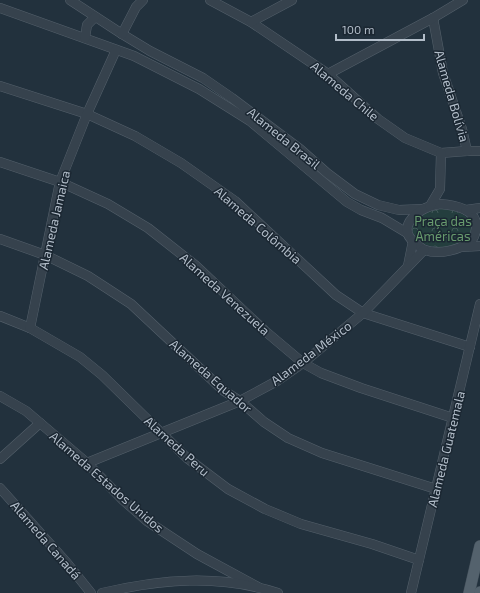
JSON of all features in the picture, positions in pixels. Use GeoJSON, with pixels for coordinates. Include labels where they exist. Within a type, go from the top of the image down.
{"type":"FeatureCollection","features":[{"type":"Feature","properties":{"kind":"main road"},"geometry":{"type":"LineString","coordinates":[[469,593],[480,546]]}},
{"type":"Feature","properties":{"kind":"street","name":"Alameda Brasil"},"geometry":{"type":"LineString","coordinates":[[70,0],[150,51],[203,78],[271,126],[355,194],[378,204],[399,210],[426,208]]}},
{"type":"Feature","properties":{"kind":"street"},"geometry":{"type":"LineString","coordinates":[[122,34],[136,7],[143,0]]}},
{"type":"Feature","properties":{"kind":"street","name":"Alameda Chile"},"geometry":{"type":"LineString","coordinates":[[210,0],[251,22],[328,74],[392,130],[405,138],[441,153]]}},
{"type":"Feature","properties":{"kind":"street"},"geometry":{"type":"LineString","coordinates":[[251,22],[292,0]]}},
{"type":"Feature","properties":{"kind":"street"},"geometry":{"type":"LineString","coordinates":[[328,74],[433,18],[463,0]]}},
{"type":"Feature","properties":{"kind":"street","name":"Alameda Brasil"},"geometry":{"type":"LineString","coordinates":[[0,8],[146,61],[199,89],[250,121],[347,202],[361,210],[382,218],[407,233]]}},
{"type":"Feature","properties":{"kind":"street"},"geometry":{"type":"LineString","coordinates":[[85,38],[87,25],[96,17]]}},
{"type":"Feature","properties":{"kind":"street","name":"Alameda Bolívia"},"geometry":{"type":"LineString","coordinates":[[433,18],[443,73],[462,129],[467,151]]}},
{"type":"Feature","properties":{"kind":"street","name":"Alameda Jamaica"},"geometry":{"type":"LineString","coordinates":[[30,328],[60,182],[87,114],[116,50]]}},
{"type":"Feature","properties":{"kind":"street"},"geometry":{"type":"LineString","coordinates":[[146,61],[150,51]]}},
{"type":"Feature","properties":{"kind":"street","name":"Alameda Colômbia"},"geometry":{"type":"LineString","coordinates":[[0,86],[87,114],[135,136],[181,163],[235,201],[336,295],[363,313],[470,347]]}},
{"type":"Feature","properties":{"kind":"street"},"geometry":{"type":"LineString","coordinates":[[473,215],[476,231],[472,241],[445,252],[424,250],[413,241],[407,233],[407,226],[410,220],[426,208],[440,189],[441,153],[480,151]]}},
{"type":"Feature","properties":{"kind":"street","name":"Alameda Venezuela"},"geometry":{"type":"LineString","coordinates":[[0,162],[60,182],[108,204],[148,228],[195,265],[265,331],[303,363],[361,388],[454,418]]}},
{"type":"Feature","properties":{"kind":"street"},"geometry":{"type":"LineString","coordinates":[[440,189],[452,205]]}},
{"type":"Feature","properties":{"kind":"street"},"geometry":{"type":"LineString","coordinates":[[426,208],[440,204],[452,205],[473,215]]}},
{"type":"Feature","properties":{"kind":"street"},"geometry":{"type":"LineString","coordinates":[[473,215],[480,208]]}},
{"type":"Feature","properties":{"kind":"street"},"geometry":{"type":"LineString","coordinates":[[473,215],[480,211]]}},
{"type":"Feature","properties":{"kind":"street","name":"Alameda Equador"},"geometry":{"type":"LineString","coordinates":[[0,239],[45,255],[88,276],[130,304],[224,391],[264,422],[288,438],[322,453],[436,489]]}},
{"type":"Feature","properties":{"kind":"street"},"geometry":{"type":"LineString","coordinates":[[408,266],[413,241]]}},
{"type":"Feature","properties":{"kind":"street"},"geometry":{"type":"LineString","coordinates":[[472,241],[480,246]]}},
{"type":"Feature","properties":{"kind":"street","name":"Alameda México"},"geometry":{"type":"LineString","coordinates":[[87,463],[223,408],[277,381],[303,363],[363,313],[424,250]]}},
{"type":"Feature","properties":{"kind":"street","name":"Alameda Guatemala"},"geometry":{"type":"LineString","coordinates":[[411,593],[480,304]]}},
{"type":"Feature","properties":{"kind":"street","name":"Alameda Peru"},"geometry":{"type":"LineString","coordinates":[[0,316],[30,328],[80,357],[102,375],[187,458],[228,489],[265,509],[301,524],[372,544],[418,560]]}},
{"type":"Feature","properties":{"kind":"street"},"geometry":{"type":"LineString","coordinates":[[223,408],[224,391]]}},
{"type":"Feature","properties":{"kind":"street","name":"Alameda Estados Unidos"},"geometry":{"type":"LineString","coordinates":[[0,396],[26,411],[87,463],[123,500],[147,521],[197,554],[258,586]]}},
{"type":"Feature","properties":{"kind":"street"},"geometry":{"type":"LineString","coordinates":[[0,459],[40,423]]}},
{"type":"Feature","properties":{"kind":"street","name":"Alameda Canadá"},"geometry":{"type":"LineString","coordinates":[[0,488],[67,563],[91,593]]}},
{"type":"Feature","properties":{"kind":"street"},"geometry":{"type":"LineString","coordinates":[[210,580],[216,565]]}},
{"type":"Feature","properties":{"kind":"street"},"geometry":{"type":"LineString","coordinates":[[102,593],[169,581],[210,580],[258,586],[278,593]]}},
{"type":"Feature","properties":{"kind":"green space","name":"Praça das Américas"},"geometry":{"type":"Polygon","coordinates":[[[441,209],[459,212],[470,220],[473,224],[470,238],[457,246],[450,247],[431,246],[415,237],[412,231],[413,224],[418,218],[428,212],[441,209]]]}}]}
